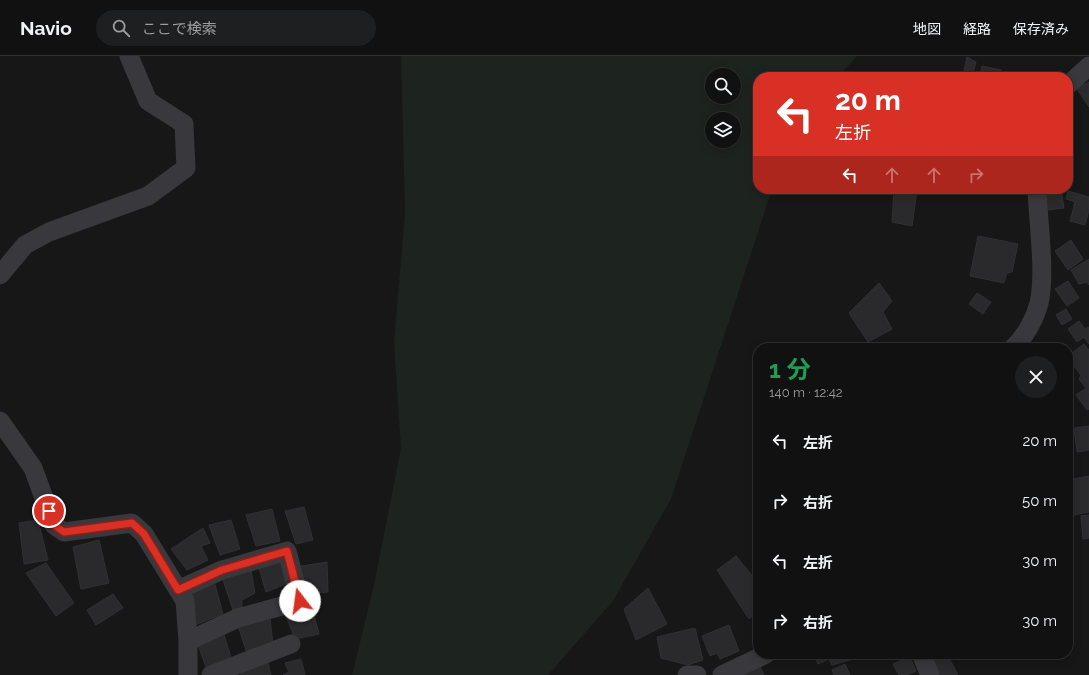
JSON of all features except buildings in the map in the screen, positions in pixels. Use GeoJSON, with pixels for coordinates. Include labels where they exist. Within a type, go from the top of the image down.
{"type":"FeatureCollection","features":[{"type":"Feature","properties":{"kind":"street"},"geometry":{"type":"LineString","coordinates":[[0,275],[25,245],[49,232],[148,196],[186,168],[184,124],[148,101],[129,56]]}},
{"type":"Feature","properties":{"kind":"street"},"geometry":{"type":"LineString","coordinates":[[1073,80],[1089,66]]}},
{"type":"Feature","properties":{"kind":"street"},"geometry":{"type":"LineString","coordinates":[[1019,343],[1022,340],[1039,304],[1042,281],[1037,194]]}},
{"type":"Feature","properties":{"kind":"street"},"geometry":{"type":"LineString","coordinates":[[0,421],[33,468],[54,525],[64,532],[132,523],[144,534],[185,601],[188,641],[188,675]]}},
{"type":"Feature","properties":{"kind":"street"},"geometry":{"type":"LineString","coordinates":[[178,590],[222,570],[287,551],[300,601],[238,618],[188,641]]}},
{"type":"Feature","properties":{"kind":"street"},"geometry":{"type":"LineString","coordinates":[[211,675],[291,644]]}},
{"type":"Feature","properties":{"kind":"street"},"geometry":{"type":"LineString","coordinates":[[722,675],[756,659]]}},
{"type":"Feature","properties":{"kind":"street"},"geometry":{"type":"LineString","coordinates":[[922,659],[930,675]]}},
{"type":"Feature","properties":{"kind":"street"},"geometry":{"type":"LineString","coordinates":[[687,675],[697,675]]}},
{"type":"Feature","properties":{"kind":"shaded area"},"geometry":{"type":"Polygon","coordinates":[[[401,56],[857,56],[843,72],[753,72],[753,194],[770,194],[671,499],[613,601],[548,675],[352,675],[374,585],[401,448],[394,342],[405,213],[401,56]]]}},
{"type":"Feature","properties":{"kind":"route"},"geometry":{"type":"LineString","coordinates":[[49,511],[54,525],[64,532],[132,523],[144,534],[178,590],[222,570],[287,551],[300,601]]}}]}
